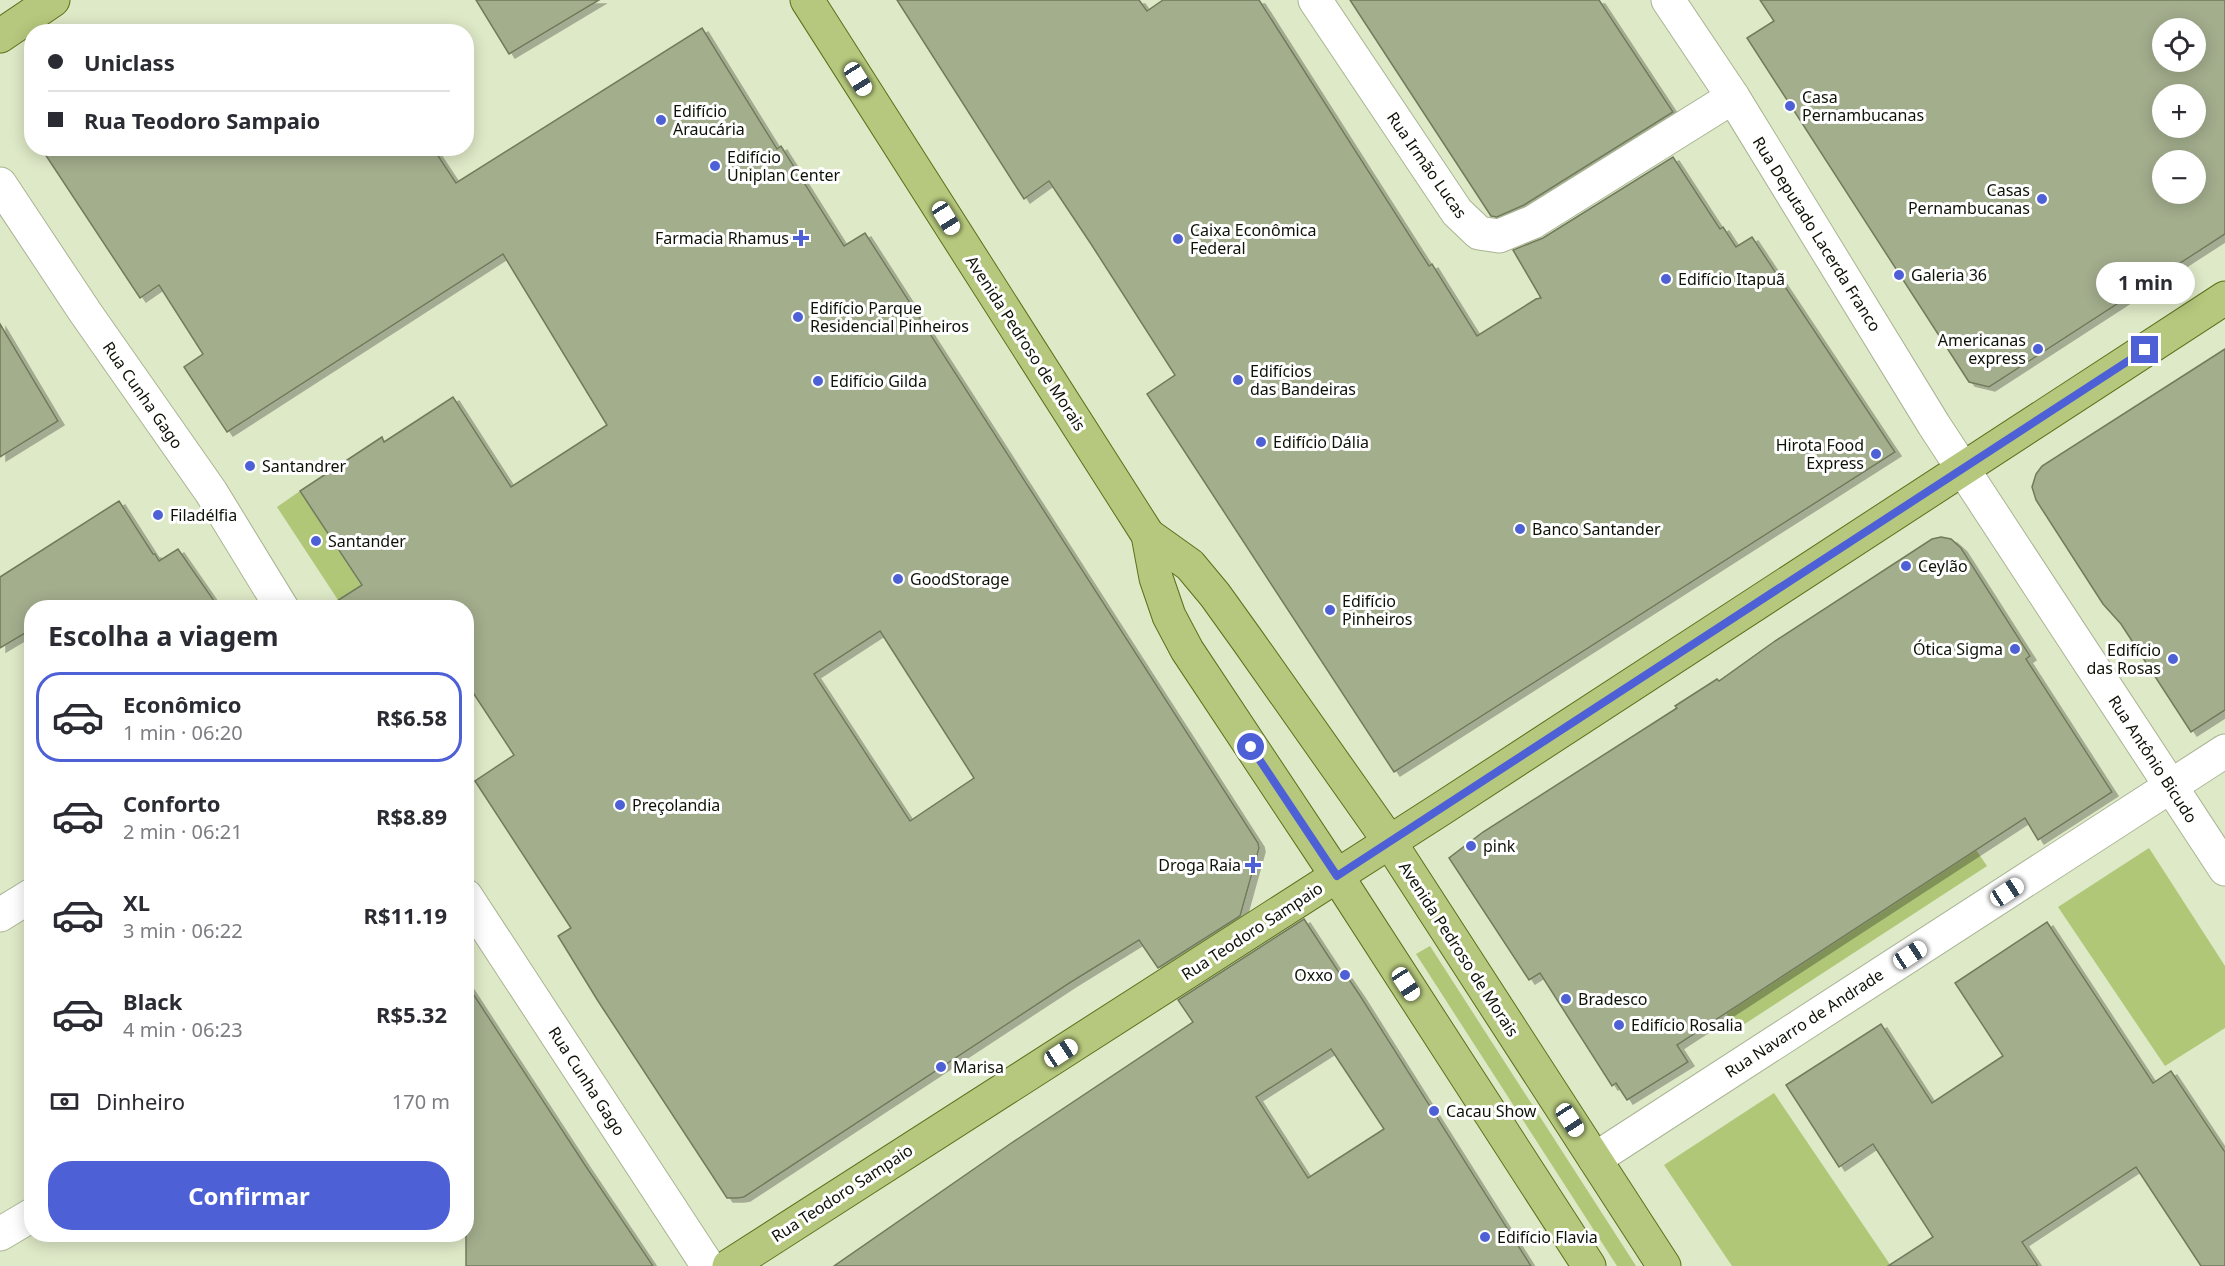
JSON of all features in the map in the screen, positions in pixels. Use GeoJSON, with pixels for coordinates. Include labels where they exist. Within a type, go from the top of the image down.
{"type":"FeatureCollection","features":[{"type":"Feature","properties":{"kind":"main road"},"geometry":{"type":"LineString","coordinates":[[0,36],[53,0]]}},
{"type":"Feature","properties":{"kind":"main road","name":"Avenida Pedroso de Morais"},"geometry":{"type":"LineString","coordinates":[[807,0],[1148,535],[1190,565],[1215,595],[1389,842],[1664,1266]]}},
{"type":"Feature","properties":{"kind":"main road","name":"Rua Teodoro Sampaio"},"geometry":{"type":"LineString","coordinates":[[729,1266],[1337,876],[2225,298]]}},
{"type":"Feature","properties":{"kind":"main road","name":"Avenida Pedroso de Morais"},"geometry":{"type":"LineString","coordinates":[[1148,535],[1156,578],[1166,606],[1187,650],[1590,1266]]}},
{"type":"Feature","properties":{"kind":"street","name":"Rua Irmão Lucas"},"geometry":{"type":"LineString","coordinates":[[1314,0],[1457,212],[1479,233],[1499,236],[1533,222],[1733,97]]}},
{"type":"Feature","properties":{"kind":"street","name":"Rua Deputado Lacerda Franco"},"geometry":{"type":"LineString","coordinates":[[1668,0],[1733,97],[1963,469]]}},
{"type":"Feature","properties":{"kind":"street","name":"Rua Cunha Gago"},"geometry":{"type":"LineString","coordinates":[[0,184],[85,312],[211,492],[277,600]]}},
{"type":"Feature","properties":{"kind":"street","name":"Rua Antônio Bicudo"},"geometry":{"type":"LineString","coordinates":[[1963,469],[2225,869]]}},
{"type":"Feature","properties":{"kind":"street","name":"Rua Navarro de Andrade"},"geometry":{"type":"LineString","coordinates":[[1595,1159],[2225,751]]}},
{"type":"Feature","properties":{"kind":"street"},"geometry":{"type":"LineString","coordinates":[[0,915],[24,900]]}},
{"type":"Feature","properties":{"kind":"street","name":"Rua Cunha Gago"},"geometry":{"type":"LineString","coordinates":[[474,908],[708,1266]]}},
{"type":"Feature","properties":{"kind":"street"},"geometry":{"type":"LineString","coordinates":[[0,1234],[24,1220]]}},
{"type":"Feature","properties":{"kind":"green space"},"geometry":{"type":"Polygon","coordinates":[[[300,491],[361,585],[338,600],[277,507],[300,491]]]}},
{"type":"Feature","properties":{"kind":"green space"},"geometry":{"type":"Polygon","coordinates":[[[2149,848],[2225,966],[2225,1028],[2165,1066],[2058,907],[2149,848]]]}},
{"type":"Feature","properties":{"kind":"green space"},"geometry":{"type":"Polygon","coordinates":[[[1976,850],[1987,866],[1737,1029],[1726,1013],[1976,850]]]}},
{"type":"Feature","properties":{"kind":"green space"},"geometry":{"type":"Polygon","coordinates":[[[1430,946],[1636,1266],[1617,1266],[1416,954],[1430,946]]]}},
{"type":"Feature","properties":{"kind":"green space"},"geometry":{"type":"Polygon","coordinates":[[[1774,1093],[1891,1266],[1732,1266],[1664,1165],[1774,1093]]]}},
{"type":"Feature","properties":{"kind":"building"},"geometry":{"type":"Polygon","coordinates":[[[476,0],[599,0],[509,54],[476,0]]]}},
{"type":"Feature","properties":{"kind":"building"},"geometry":{"type":"Polygon","coordinates":[[[897,0],[1139,0],[1147,11],[1163,0],[1259,0],[1429,266],[1432,264],[1477,336],[1541,298],[1513,250],[1543,238],[1673,157],[1720,229],[1723,227],[1736,247],[1752,237],[1895,452],[1394,772],[1147,394],[1175,375],[1091,244],[1049,181],[1024,199],[897,0]]]}},
{"type":"Feature","properties":{"kind":"building"},"geometry":{"type":"Polygon","coordinates":[[[1350,0],[1599,0],[1673,112],[1524,205],[1497,217],[1491,216],[1350,0]]]}},
{"type":"Feature","properties":{"kind":"building"},"geometry":{"type":"Polygon","coordinates":[[[1760,0],[2225,0],[2225,234],[1989,387],[1969,382],[1747,38],[1774,21],[1760,0]]]}},
{"type":"Feature","properties":{"kind":"building"},"geometry":{"type":"Polygon","coordinates":[[[702,28],[777,149],[781,146],[844,246],[865,233],[1258,843],[1259,848],[1240,916],[1158,968],[1139,940],[1071,982],[744,1197],[727,1198],[558,936],[571,928],[475,781],[514,755],[474,694],[474,600],[339,600],[362,585],[300,491],[382,437],[384,442],[453,397],[511,487],[607,425],[503,254],[227,432],[184,367],[203,354],[159,285],[140,298],[46,156],[438,156],[456,183],[702,28]],[[880,631],[814,674],[910,821],[974,778],[880,631]]]}},
{"type":"Feature","properties":{"kind":"building"},"geometry":{"type":"Polygon","coordinates":[[[0,324],[58,421],[0,457],[0,324]]]}},
{"type":"Feature","properties":{"kind":"building"},"geometry":{"type":"Polygon","coordinates":[[[2225,349],[2225,710],[2191,732],[2121,624],[2103,604],[2036,500],[2032,487],[2036,474],[2042,466],[2225,349]]]}},
{"type":"Feature","properties":{"kind":"building"},"geometry":{"type":"Polygon","coordinates":[[[119,501],[159,561],[178,549],[213,600],[24,600],[24,634],[0,648],[0,577],[119,501]]]}},
{"type":"Feature","properties":{"kind":"building"},"geometry":{"type":"Polygon","coordinates":[[[1941,537],[1951,539],[1961,548],[2030,656],[2026,659],[2112,792],[2038,840],[2025,818],[1677,1045],[1688,1062],[1627,1100],[1616,1083],[1612,1086],[1540,973],[1529,980],[1449,858],[1483,832],[1677,708],[1675,706],[1717,679],[1719,681],[1775,641],[1932,539],[1941,537]]]}},
{"type":"Feature","properties":{"kind":"building"},"geometry":{"type":"Polygon","coordinates":[[[1304,919],[1342,977],[1346,975],[1359,994],[1531,1266],[834,1266],[1010,1144],[1193,1022],[1178,1000],[1304,919]],[[1331,1049],[1256,1097],[1308,1178],[1384,1129],[1331,1049]]]}},
{"type":"Feature","properties":{"kind":"building"},"geometry":{"type":"Polygon","coordinates":[[[2047,922],[2153,1083],[2171,1071],[2225,1152],[2225,1266],[2201,1266],[2136,1167],[2022,1242],[2038,1266],[1888,1266],[1933,1237],[1873,1144],[1839,1167],[1786,1085],[1881,1024],[1932,1103],[2003,1056],[1955,983],[2047,922]]]}},
{"type":"Feature","properties":{"kind":"building"},"geometry":{"type":"Polygon","coordinates":[[[474,995],[653,1266],[466,1266],[466,1242],[474,1242],[474,995]]]}},
{"type":"Feature","properties":{"kind":"place","name":"Casa Pernambucanas"},"geometry":{"type":"Point","coordinates":[1790,106]}},
{"type":"Feature","properties":{"kind":"place","name":"Edifício Araucária"},"geometry":{"type":"Point","coordinates":[661,120]}},
{"type":"Feature","properties":{"kind":"place","name":"Edifício Uniplan Center"},"geometry":{"type":"Point","coordinates":[715,166]}},
{"type":"Feature","properties":{"kind":"place","name":"Casas Pernambucanas"},"geometry":{"type":"Point","coordinates":[2042,199]}},
{"type":"Feature","properties":{"kind":"place","name":"Farmacia Rhamus"},"geometry":{"type":"Point","coordinates":[801,238]}},
{"type":"Feature","properties":{"kind":"place","name":"Caixa Econômica Federal"},"geometry":{"type":"Point","coordinates":[1178,239]}},
{"type":"Feature","properties":{"kind":"place","name":"Galeria 36"},"geometry":{"type":"Point","coordinates":[1899,275]}},
{"type":"Feature","properties":{"kind":"place","name":"Edifício Itapuã"},"geometry":{"type":"Point","coordinates":[1666,279]}},
{"type":"Feature","properties":{"kind":"place","name":"Edifício Parque Residencial Pinheiros"},"geometry":{"type":"Point","coordinates":[798,317]}},
{"type":"Feature","properties":{"kind":"place","name":"Americanas express"},"geometry":{"type":"Point","coordinates":[2038,349]}},
{"type":"Feature","properties":{"kind":"place","name":"Edifícios das Bandeiras"},"geometry":{"type":"Point","coordinates":[1238,380]}},
{"type":"Feature","properties":{"kind":"place","name":"Edifício Gilda"},"geometry":{"type":"Point","coordinates":[818,381]}},
{"type":"Feature","properties":{"kind":"place","name":"Edifício Dália"},"geometry":{"type":"Point","coordinates":[1261,442]}},
{"type":"Feature","properties":{"kind":"place","name":"Hirota Food Express"},"geometry":{"type":"Point","coordinates":[1876,454]}},
{"type":"Feature","properties":{"kind":"place","name":"Santandrer"},"geometry":{"type":"Point","coordinates":[250,466]}},
{"type":"Feature","properties":{"kind":"place","name":"Filadélfia"},"geometry":{"type":"Point","coordinates":[158,515]}},
{"type":"Feature","properties":{"kind":"place","name":"Banco Santander"},"geometry":{"type":"Point","coordinates":[1520,529]}},
{"type":"Feature","properties":{"kind":"place","name":"Santander"},"geometry":{"type":"Point","coordinates":[316,541]}},
{"type":"Feature","properties":{"kind":"place","name":"Ceylão"},"geometry":{"type":"Point","coordinates":[1906,566]}},
{"type":"Feature","properties":{"kind":"place","name":"GoodStorage"},"geometry":{"type":"Point","coordinates":[898,579]}},
{"type":"Feature","properties":{"kind":"place","name":"Edifício Pinheiros"},"geometry":{"type":"Point","coordinates":[1330,610]}},
{"type":"Feature","properties":{"kind":"place","name":"Ótica Sigma"},"geometry":{"type":"Point","coordinates":[2015,649]}},
{"type":"Feature","properties":{"kind":"place","name":"Edifício das Rosas"},"geometry":{"type":"Point","coordinates":[2173,659]}},
{"type":"Feature","properties":{"kind":"place","name":"Preçolandia"},"geometry":{"type":"Point","coordinates":[620,805]}},
{"type":"Feature","properties":{"kind":"place","name":"pink"},"geometry":{"type":"Point","coordinates":[1471,846]}},
{"type":"Feature","properties":{"kind":"place","name":"Droga Raia"},"geometry":{"type":"Point","coordinates":[1253,865]}},
{"type":"Feature","properties":{"kind":"place","name":"Oxxo"},"geometry":{"type":"Point","coordinates":[1345,975]}},
{"type":"Feature","properties":{"kind":"place","name":"Bradesco"},"geometry":{"type":"Point","coordinates":[1566,999]}},
{"type":"Feature","properties":{"kind":"place","name":"Edifício Rosalia"},"geometry":{"type":"Point","coordinates":[1619,1025]}},
{"type":"Feature","properties":{"kind":"place","name":"Marisa"},"geometry":{"type":"Point","coordinates":[941,1067]}},
{"type":"Feature","properties":{"kind":"place","name":"Cacau Show"},"geometry":{"type":"Point","coordinates":[1434,1111]}},
{"type":"Feature","properties":{"kind":"place","name":"Edifício Flavia"},"geometry":{"type":"Point","coordinates":[1485,1237]}},
{"type":"Feature","properties":{"kind":"route"},"geometry":{"type":"LineString","coordinates":[[1251,747],[1337,876],[2145,350]]}}]}
